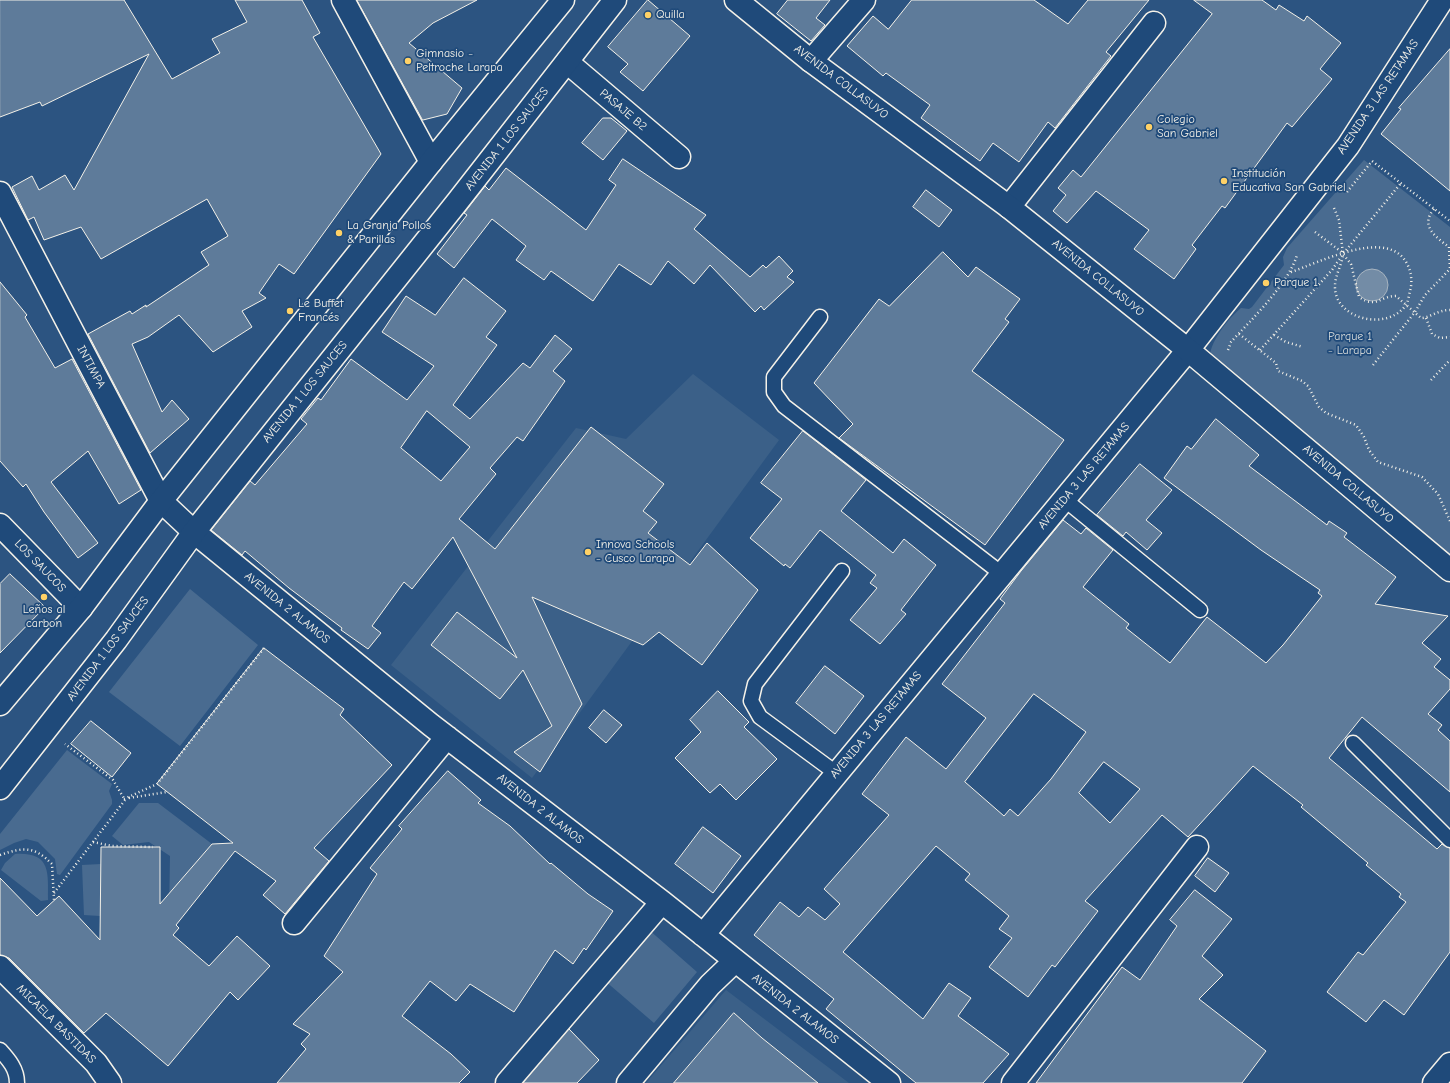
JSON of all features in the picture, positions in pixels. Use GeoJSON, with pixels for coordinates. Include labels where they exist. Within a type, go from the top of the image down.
{"type":"FeatureCollection","features":[{"type":"Feature","properties":{"kind":"street"},"geometry":{"type":"LineString","coordinates":[[343,0],[431,162]]}},
{"type":"Feature","properties":{"kind":"street"},"geometry":{"type":"LineString","coordinates":[[0,704],[81,608],[161,501],[431,162],[563,0]]}},
{"type":"Feature","properties":{"kind":"street","name":"AVENIDA 1 LOS SAUCES"},"geometry":{"type":"LineString","coordinates":[[0,788],[116,640],[194,532],[615,0]]}},
{"type":"Feature","properties":{"kind":"street","name":"AVENIDA COLLASUYO"},"geometry":{"type":"LineString","coordinates":[[736,0],[811,61],[1009,207],[1188,350],[1450,570]]}},
{"type":"Feature","properties":{"kind":"street"},"geometry":{"type":"LineString","coordinates":[[811,61],[864,0]]}},
{"type":"Feature","properties":{"kind":"street","name":"AVENIDA 3 LAS RETAMAS"},"geometry":{"type":"LineString","coordinates":[[703,935],[836,772],[1188,350],[1348,146],[1441,4]]}},
{"type":"Feature","properties":{"kind":"street"},"geometry":{"type":"LineString","coordinates":[[1009,207],[1154,23]]}},
{"type":"Feature","properties":{"kind":"street","name":"PASAJE B2"},"geometry":{"type":"LineString","coordinates":[[567,62],[679,157]]}},
{"type":"Feature","properties":{"kind":"street","name":"INTIMPA"},"geometry":{"type":"LineString","coordinates":[[0,193],[161,501],[194,532]]}},
{"type":"Feature","properties":{"kind":"street","name":"LOS SAUCOS"},"geometry":{"type":"LineString","coordinates":[[0,525],[81,608]]}},
{"type":"Feature","properties":{"kind":"street","name":"AVENIDA 2 ALAMOS"},"geometry":{"type":"LineString","coordinates":[[194,532],[447,737],[662,902],[889,1083]]}},
{"type":"Feature","properties":{"kind":"street"},"geometry":{"type":"LineString","coordinates":[[294,923],[447,737]]}},
{"type":"Feature","properties":{"kind":"street"},"geometry":{"type":"LineString","coordinates":[[1013,1083],[1197,847]]}},
{"type":"Feature","properties":{"kind":"street"},"geometry":{"type":"LineString","coordinates":[[507,1083],[662,902]]}},
{"type":"Feature","properties":{"kind":"street"},"geometry":{"type":"LineString","coordinates":[[628,1083],[710,985],[735,961]]}},
{"type":"Feature","properties":{"kind":"street","name":"MICAELA BASTIDAS"},"geometry":{"type":"LineString","coordinates":[[0,967],[96,1063],[110,1083]]}},
{"type":"Feature","properties":{"kind":"street"},"geometry":{"type":"LineString","coordinates":[[1434,1083],[1450,1064]]}},
{"type":"Feature","properties":{"kind":"lane"},"geometry":{"type":"LineString","coordinates":[[820,317],[774,377],[774,392],[784,406],[1002,574]]}},
{"type":"Feature","properties":{"kind":"lane"},"geometry":{"type":"LineString","coordinates":[[1064,499],[1200,610]]}},
{"type":"Feature","properties":{"kind":"lane"},"geometry":{"type":"LineString","coordinates":[[836,772],[760,717],[751,702],[756,684],[842,571]]}},
{"type":"Feature","properties":{"kind":"lane"},"geometry":{"type":"LineString","coordinates":[[1353,743],[1450,840]]}},
{"type":"Feature","properties":{"kind":"lane"},"geometry":{"type":"LineString","coordinates":[[0,1050],[12,1063],[17,1075],[17,1083]]}},
{"type":"Feature","properties":{"kind":"path"},"geometry":{"type":"LineString","coordinates":[[1344,196],[1372,161],[1450,221]]}},
{"type":"Feature","properties":{"kind":"path"},"geometry":{"type":"LineString","coordinates":[[1260,350],[1332,270],[1343,254],[1401,184]]}},
{"type":"Feature","properties":{"kind":"path"},"geometry":{"type":"LineString","coordinates":[[1329,214],[1339,202]]}},
{"type":"Feature","properties":{"kind":"path"},"geometry":{"type":"LineString","coordinates":[[1290,272],[1343,254],[1370,247],[1393,250],[1404,258],[1409,268],[1412,282],[1406,305],[1398,313],[1382,320],[1362,318],[1351,314],[1345,308],[1335,291],[1334,284],[1342,262],[1343,254],[1339,220],[1334,208]]}},
{"type":"Feature","properties":{"kind":"path"},"geometry":{"type":"LineString","coordinates":[[1373,365],[1415,312],[1425,295],[1449,270],[1449,247],[1434,236],[1430,230],[1429,217],[1434,209]]}},
{"type":"Feature","properties":{"kind":"path"},"geometry":{"type":"LineString","coordinates":[[1310,238],[1319,226]]}},
{"type":"Feature","properties":{"kind":"path"},"geometry":{"type":"LineString","coordinates":[[1315,232],[1343,254],[1351,264],[1359,297],[1367,302],[1374,303],[1389,296],[1396,296],[1421,318],[1426,318],[1436,312],[1450,310]]}},
{"type":"Feature","properties":{"kind":"path"},"geometry":{"type":"LineString","coordinates":[[1301,250],[1296,255],[1295,265],[1290,272],[1240,332],[1276,363],[1278,371],[1303,380],[1319,407],[1326,413],[1356,425],[1364,436],[1369,450],[1378,462],[1422,477],[1428,482],[1438,494],[1450,521]]}},
{"type":"Feature","properties":{"kind":"path"},"geometry":{"type":"LineString","coordinates":[[1426,318],[1432,334],[1440,338],[1450,337]]}},
{"type":"Feature","properties":{"kind":"path"},"geometry":{"type":"LineString","coordinates":[[1274,334],[1280,339],[1303,347]]}},
{"type":"Feature","properties":{"kind":"path"},"geometry":{"type":"LineString","coordinates":[[1431,380],[1450,360]]}},
{"type":"Feature","properties":{"kind":"path"},"geometry":{"type":"LineString","coordinates":[[54,893],[94,842],[125,800],[124,799],[157,784],[264,648]]}},
{"type":"Feature","properties":{"kind":"path"},"geometry":{"type":"LineString","coordinates":[[60,740],[113,780],[124,799]]}},
{"type":"Feature","properties":{"kind":"path"},"geometry":{"type":"LineString","coordinates":[[124,799],[167,792]]}},
{"type":"Feature","properties":{"kind":"path"},"geometry":{"type":"LineString","coordinates":[[94,842],[112,846],[153,847]]}},
{"type":"Feature","properties":{"kind":"path"},"geometry":{"type":"LineString","coordinates":[[0,855],[20,848],[41,853],[52,864],[54,900]]}},
{"type":"Feature","properties":{"kind":"shaded area"},"geometry":{"type":"Polygon","coordinates":[[[1369,269],[1375,269],[1385,276],[1388,285],[1387,291],[1381,298],[1375,301],[1369,301],[1359,294],[1356,288],[1356,282],[1363,272],[1369,269]]]}},
{"type":"Feature","properties":{"kind":"shaded area","name":"Innova Schools - Cusco Larapa"},"geometry":{"type":"Polygon","coordinates":[[[693,374],[779,440],[532,778],[391,665],[576,428],[626,439],[693,374]]]}},
{"type":"Feature","properties":{"kind":"shaded area"},"geometry":{"type":"Polygon","coordinates":[[[726,990],[849,1083],[646,1083],[726,990]]]}},
{"type":"Feature","properties":{"kind":"green space","name":"Parque 1 - Larapa"},"geometry":{"type":"Polygon","coordinates":[[[1364,160],[1450,227],[1450,555],[1210,355],[1214,342],[1226,323],[1241,308],[1249,309],[1252,307],[1284,265],[1283,257],[1287,248],[1364,160]]]}},
{"type":"Feature","properties":{"kind":"green space"},"geometry":{"type":"Polygon","coordinates":[[[190,589],[258,645],[180,746],[109,692],[190,589]]]}},
{"type":"Feature","properties":{"kind":"green space"},"geometry":{"type":"Polygon","coordinates":[[[67,750],[112,784],[109,791],[112,804],[60,875],[57,874],[55,859],[38,842],[26,839],[0,850],[0,834],[67,750]]]}},
{"type":"Feature","properties":{"kind":"green space"},"geometry":{"type":"Polygon","coordinates":[[[139,803],[158,803],[212,844],[184,877],[201,894],[178,923],[169,917],[170,856],[149,842],[123,845],[112,836],[139,803]]]}},
{"type":"Feature","properties":{"kind":"green space"},"geometry":{"type":"Polygon","coordinates":[[[15,854],[27,854],[35,856],[41,860],[47,873],[48,900],[41,901],[1,870],[5,863],[15,854]]]}},
{"type":"Feature","properties":{"kind":"green space"},"geometry":{"type":"Polygon","coordinates":[[[101,864],[100,916],[84,915],[82,865],[101,864]]]}},
{"type":"Feature","properties":{"kind":"green space"},"geometry":{"type":"Polygon","coordinates":[[[648,929],[697,972],[654,1023],[604,980],[648,929]]]}},
{"type":"Feature","properties":{"kind":"building"},"geometry":{"type":"Polygon","coordinates":[[[0,0],[124,0],[172,79],[220,53],[212,39],[247,22],[235,0],[302,0],[320,33],[313,37],[381,154],[294,274],[279,264],[259,293],[266,298],[242,311],[252,327],[213,352],[179,315],[148,337],[132,344],[162,412],[172,400],[189,419],[150,453],[88,334],[130,311],[132,314],[146,305],[146,307],[209,265],[201,252],[228,236],[207,199],[101,259],[81,227],[44,240],[34,217],[28,220],[12,187],[32,176],[39,190],[65,175],[74,190],[149,54],[42,106],[40,102],[0,117],[0,0]]]}},
{"type":"Feature","properties":{"kind":"building","name":"Gimnasio - Peltroche Larapa"},"geometry":{"type":"Polygon","coordinates":[[[357,0],[477,0],[433,23],[409,43],[462,88],[447,114],[423,120],[357,0]]]}},
{"type":"Feature","properties":{"kind":"building"},"geometry":{"type":"Polygon","coordinates":[[[648,0],[690,36],[643,91],[620,72],[628,64],[608,47],[648,0]]]}},
{"type":"Feature","properties":{"kind":"building"},"geometry":{"type":"Polygon","coordinates":[[[788,0],[830,0],[816,18],[825,25],[811,41],[777,14],[788,0]]]}},
{"type":"Feature","properties":{"kind":"building"},"geometry":{"type":"Polygon","coordinates":[[[912,0],[1034,0],[1068,24],[1088,0],[1149,0],[1106,52],[1111,56],[1055,128],[1048,122],[1019,162],[993,143],[980,161],[921,118],[930,105],[886,73],[883,76],[847,46],[873,16],[888,29],[912,0]]]}},
{"type":"Feature","properties":{"kind":"building"},"geometry":{"type":"Polygon","coordinates":[[[1194,0],[1262,0],[1276,10],[1279,5],[1304,21],[1307,16],[1341,43],[1320,69],[1332,79],[1292,127],[1287,123],[1225,208],[1222,206],[1192,245],[1196,249],[1174,279],[1134,249],[1149,230],[1096,191],[1067,223],[1053,211],[1066,195],[1058,188],[1073,170],[1081,177],[1212,14],[1194,0]]]}},
{"type":"Feature","properties":{"kind":"building"},"geometry":{"type":"Polygon","coordinates":[[[1450,49],[1450,191],[1381,134],[1401,109],[1399,108],[1450,49]]]}},
{"type":"Feature","properties":{"kind":"building"},"geometry":{"type":"Polygon","coordinates":[[[603,118],[611,118],[627,131],[603,160],[582,143],[603,118]]]}},
{"type":"Feature","properties":{"kind":"building"},"geometry":{"type":"Polygon","coordinates":[[[623,159],[706,215],[694,229],[750,277],[763,265],[766,268],[779,256],[793,271],[787,277],[794,282],[764,310],[761,306],[755,312],[710,265],[694,284],[668,261],[651,285],[619,264],[593,301],[551,271],[544,280],[516,260],[526,246],[492,219],[454,268],[437,254],[467,215],[464,213],[485,186],[489,190],[506,168],[586,230],[616,185],[609,180],[623,159]]]}},
{"type":"Feature","properties":{"kind":"building"},"geometry":{"type":"Polygon","coordinates":[[[926,190],[952,210],[939,227],[913,207],[926,190]]]}},
{"type":"Feature","properties":{"kind":"building"},"geometry":{"type":"Polygon","coordinates":[[[943,252],[968,277],[976,267],[1020,299],[1005,319],[1009,322],[972,371],[1064,440],[985,545],[839,438],[853,424],[814,383],[879,299],[889,306],[943,252]]]}},
{"type":"Feature","properties":{"kind":"building"},"geometry":{"type":"Polygon","coordinates":[[[464,278],[506,311],[486,337],[497,345],[453,405],[470,419],[523,363],[530,368],[555,335],[572,349],[553,371],[565,381],[523,441],[517,437],[490,468],[496,474],[459,519],[495,549],[591,427],[664,484],[643,511],[657,522],[648,533],[690,565],[707,543],[758,590],[702,665],[659,632],[643,645],[532,597],[582,704],[540,772],[514,752],[552,726],[523,670],[500,699],[431,645],[457,612],[517,658],[453,537],[412,589],[404,582],[372,626],[381,633],[368,649],[341,630],[342,628],[289,588],[245,551],[242,555],[211,530],[250,481],[255,485],[307,424],[301,419],[318,398],[321,400],[351,359],[407,400],[434,366],[382,332],[406,296],[435,315],[464,278]],[[427,411],[401,448],[441,481],[470,447],[427,411]]]}},
{"type":"Feature","properties":{"kind":"building"},"geometry":{"type":"Polygon","coordinates":[[[0,282],[27,315],[25,317],[55,368],[72,359],[141,490],[119,504],[88,451],[51,482],[98,543],[78,558],[44,512],[26,484],[23,487],[0,461],[0,282]]]}},
{"type":"Feature","properties":{"kind":"building"},"geometry":{"type":"Polygon","coordinates":[[[1216,419],[1259,455],[1249,466],[1327,525],[1329,521],[1347,533],[1344,537],[1396,577],[1375,604],[1448,616],[1422,643],[1441,659],[1434,667],[1450,680],[1450,689],[1428,714],[1442,725],[1438,730],[1450,741],[1450,792],[1362,717],[1329,758],[1437,849],[1442,844],[1450,848],[1450,952],[1404,1015],[1384,1000],[1366,1022],[1327,992],[1358,952],[1363,955],[1406,902],[1399,897],[1401,894],[1366,865],[1368,863],[1301,807],[1303,805],[1253,766],[1188,837],[1162,815],[1085,901],[1098,911],[1055,967],[1052,965],[1028,997],[989,967],[1012,938],[999,929],[1009,916],[965,880],[970,874],[936,846],[843,952],[923,1019],[949,983],[971,998],[958,1016],[1009,1054],[983,1083],[916,1083],[826,1009],[834,999],[754,935],[780,902],[799,917],[808,907],[825,920],[840,904],[824,889],[889,815],[862,794],[906,737],[946,769],[986,718],[942,684],[1005,603],[1000,599],[1063,520],[1081,534],[1086,528],[1113,550],[1083,587],[1129,624],[1126,628],[1170,663],[1207,617],[1266,663],[1283,645],[1322,596],[1318,593],[1320,590],[1261,550],[1164,478],[1187,446],[1191,449],[1216,419]],[[1034,694],[965,782],[1004,816],[1010,809],[1018,816],[1051,779],[1086,732],[1034,694]],[[1104,762],[1079,793],[1110,823],[1140,789],[1104,762]]]}},
{"type":"Feature","properties":{"kind":"building"},"geometry":{"type":"Polygon","coordinates":[[[803,431],[866,480],[841,511],[893,553],[904,539],[936,565],[901,610],[906,614],[880,644],[850,620],[877,588],[870,583],[876,575],[820,530],[790,568],[785,564],[784,566],[750,538],[782,499],[761,483],[803,431]]]}},
{"type":"Feature","properties":{"kind":"building"},"geometry":{"type":"Polygon","coordinates":[[[1140,464],[1172,490],[1146,520],[1162,533],[1147,550],[1126,532],[1123,536],[1097,515],[1140,464]]]}},
{"type":"Feature","properties":{"kind":"building"},"geometry":{"type":"Polygon","coordinates":[[[10,574],[45,607],[0,653],[0,584],[10,574]]]}},
{"type":"Feature","properties":{"kind":"building"},"geometry":{"type":"Polygon","coordinates":[[[264,648],[344,709],[340,715],[392,765],[314,848],[329,861],[285,914],[263,895],[276,881],[235,851],[176,925],[179,928],[173,935],[209,966],[237,936],[270,966],[238,1000],[230,992],[168,1066],[106,1013],[84,1033],[9,958],[0,955],[0,878],[37,916],[59,896],[100,940],[101,847],[160,847],[160,904],[212,844],[233,843],[157,784],[264,648]]]}},
{"type":"Feature","properties":{"kind":"building"},"geometry":{"type":"Polygon","coordinates":[[[825,666],[864,696],[835,734],[796,703],[825,666]]]}},
{"type":"Feature","properties":{"kind":"building"},"geometry":{"type":"Polygon","coordinates":[[[718,691],[749,722],[744,727],[777,759],[736,800],[720,784],[710,793],[675,758],[701,732],[690,720],[718,691]]]}},
{"type":"Feature","properties":{"kind":"building"},"geometry":{"type":"Polygon","coordinates":[[[604,710],[622,725],[606,743],[589,728],[604,710]]]}},
{"type":"Feature","properties":{"kind":"building"},"geometry":{"type":"Polygon","coordinates":[[[91,721],[131,753],[112,777],[71,744],[91,721]]]}},
{"type":"Feature","properties":{"kind":"building"},"geometry":{"type":"Polygon","coordinates":[[[448,771],[481,800],[478,803],[510,826],[550,864],[551,863],[588,894],[613,911],[586,950],[584,948],[573,964],[555,950],[514,1012],[470,984],[456,1001],[430,981],[402,1016],[451,1054],[470,1072],[459,1083],[277,1083],[306,1049],[301,1044],[310,1034],[293,1024],[343,972],[324,956],[377,874],[370,868],[402,829],[399,826],[448,771]]]}},
{"type":"Feature","properties":{"kind":"building"},"geometry":{"type":"Polygon","coordinates":[[[703,827],[741,856],[713,893],[675,864],[703,827]]]}},
{"type":"Feature","properties":{"kind":"building"},"geometry":{"type":"Polygon","coordinates":[[[1208,858],[1229,873],[1215,892],[1195,876],[1208,858]]]}},
{"type":"Feature","properties":{"kind":"building"},"geometry":{"type":"Polygon","coordinates":[[[1195,890],[1232,919],[1202,956],[1223,975],[1199,999],[1266,1051],[1242,1083],[1036,1083],[1122,967],[1140,980],[1177,926],[1170,920],[1195,890]]]}},
{"type":"Feature","properties":{"kind":"building"},"geometry":{"type":"Polygon","coordinates":[[[734,1013],[762,1038],[818,1083],[674,1083],[734,1013]]]}},
{"type":"Feature","properties":{"kind":"building"},"geometry":{"type":"Polygon","coordinates":[[[569,1029],[599,1060],[577,1083],[523,1083],[569,1029]]]}},
{"type":"Feature","properties":{"kind":"place","name":"Quilla"},"geometry":{"type":"Point","coordinates":[648,15]}},
{"type":"Feature","properties":{"kind":"place","name":"Gimnasio - Peltroche Larapa"},"geometry":{"type":"Point","coordinates":[408,61]}},
{"type":"Feature","properties":{"kind":"place","name":"Colegio San Gabriel"},"geometry":{"type":"Point","coordinates":[1149,127]}},
{"type":"Feature","properties":{"kind":"place","name":"Institución Educativa San Gabriel"},"geometry":{"type":"Point","coordinates":[1224,181]}},
{"type":"Feature","properties":{"kind":"place","name":"La Granja Pollos & Parillas"},"geometry":{"type":"Point","coordinates":[339,233]}},
{"type":"Feature","properties":{"kind":"place","name":"Parque 1"},"geometry":{"type":"Point","coordinates":[1266,283]}},
{"type":"Feature","properties":{"kind":"place","name":"Le Buffet Francés"},"geometry":{"type":"Point","coordinates":[290,311]}},
{"type":"Feature","properties":{"kind":"place","name":"Innova Schools - Cusco Larapa"},"geometry":{"type":"Point","coordinates":[588,552]}},
{"type":"Feature","properties":{"kind":"place","name":"Leños al carbon"},"geometry":{"type":"Point","coordinates":[44,597]}}]}
